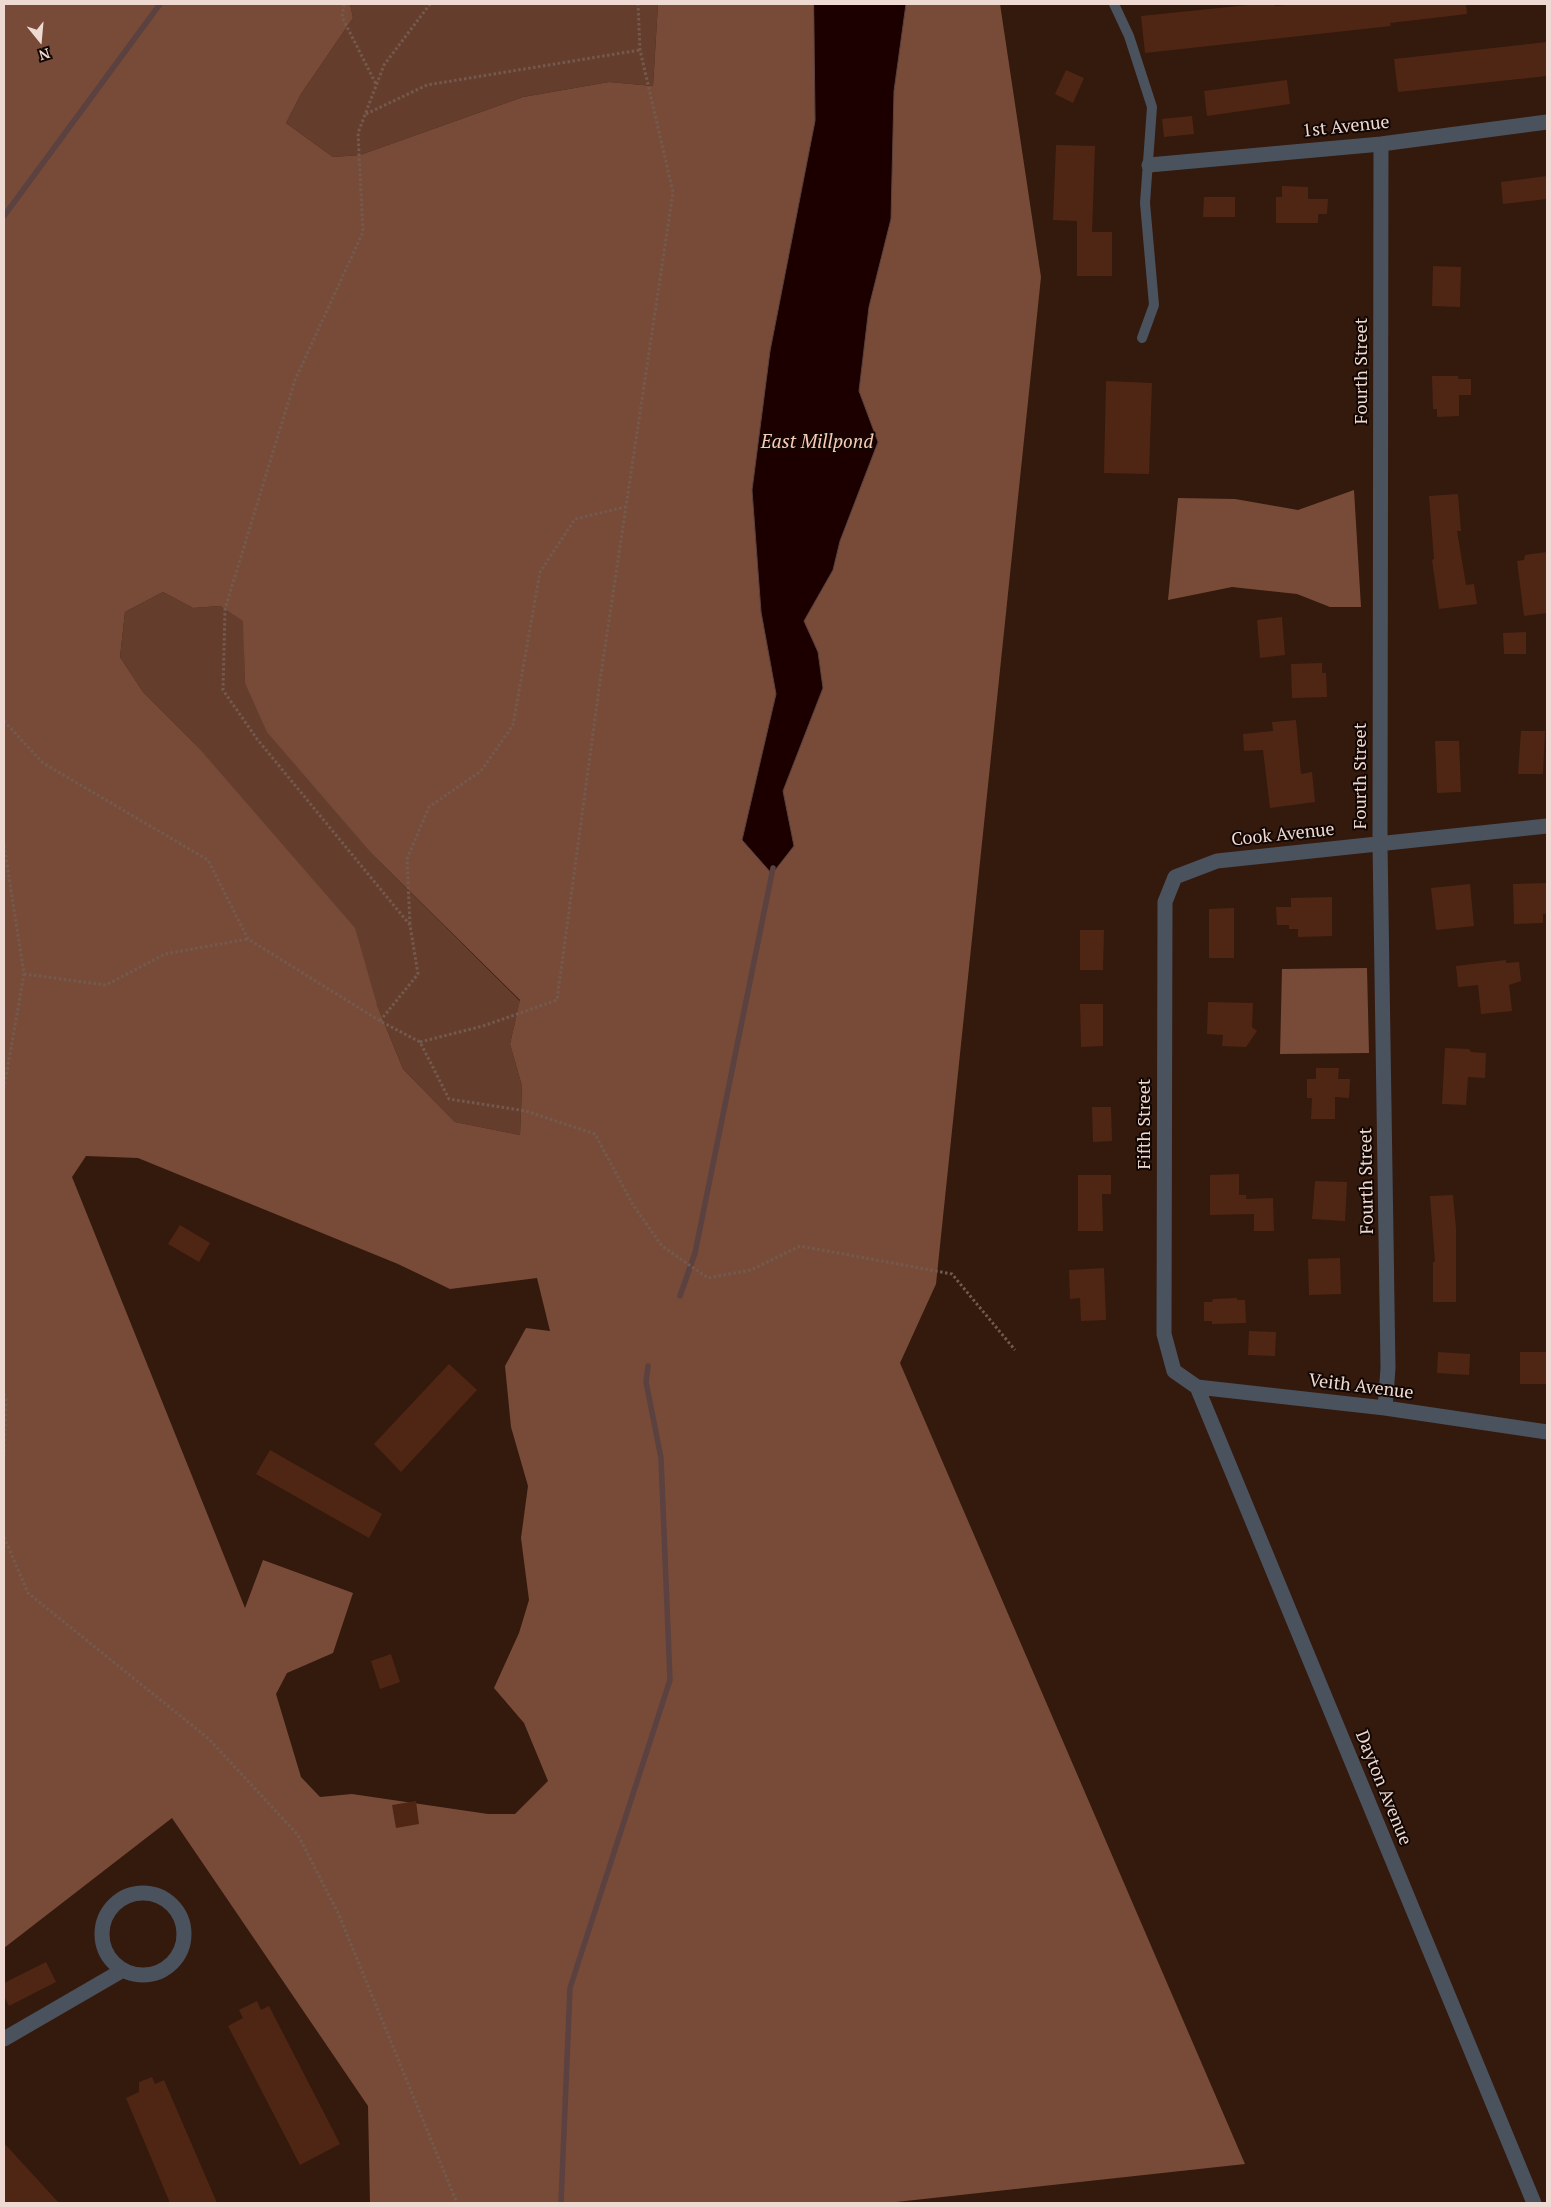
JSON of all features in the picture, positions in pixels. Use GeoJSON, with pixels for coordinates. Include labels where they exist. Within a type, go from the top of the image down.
{"type":"FeatureCollection","features":[{"type":"Feature","properties":{"kind":"street","name":"1st Avenue"},"geometry":{"type":"LineString","coordinates":[[1149,165],[1381,144],[1547,122]]}},
{"type":"Feature","properties":{"kind":"street","name":"Fourth Street"},"geometry":{"type":"LineString","coordinates":[[1381,144],[1380,844],[1388,1368],[1385,1408]]}},
{"type":"Feature","properties":{"kind":"street","name":"Cook Avenue"},"geometry":{"type":"LineString","coordinates":[[1175,877],[1217,860],[1547,826]]}},
{"type":"Feature","properties":{"kind":"street","name":"Fifth Street"},"geometry":{"type":"LineString","coordinates":[[1174,1371],[1164,1334],[1164,902],[1175,877]]}},
{"type":"Feature","properties":{"kind":"street","name":"Veith Avenue"},"geometry":{"type":"LineString","coordinates":[[1174,1371],[1197,1387],[1385,1408],[1547,1432]]}},
{"type":"Feature","properties":{"kind":"street","name":"Dayton Avenue"},"geometry":{"type":"LineString","coordinates":[[1197,1387],[1534,2203]]}},
{"type":"Feature","properties":{"kind":"street"},"geometry":{"type":"LineString","coordinates":[[4,2039],[123,1970],[136,1974],[150,1974],[164,1969],[174,1960],[182,1948],[184,1934],[182,1920],[175,1908],[164,1898],[151,1893],[138,1893],[120,1900],[107,1913],[102,1926],[104,1945],[113,1962],[123,1970]]}},
{"type":"Feature","properties":{"kind":"lane"},"geometry":{"type":"LineString","coordinates":[[1114,4],[1129,36],[1152,107],[1145,202],[1154,305],[1142,338]]}},
{"type":"Feature","properties":{"kind":"path"},"geometry":{"type":"LineString","coordinates":[[344,4],[342,17],[377,85]]}},
{"type":"Feature","properties":{"kind":"path"},"geometry":{"type":"LineString","coordinates":[[410,925],[257,739],[223,690],[225,609],[294,380],[363,232],[358,133],[384,65],[430,4]]}},
{"type":"Feature","properties":{"kind":"path"},"geometry":{"type":"LineString","coordinates":[[420,1042],[483,1026],[557,1000],[626,507],[673,192],[640,50],[638,4]]}},
{"type":"Feature","properties":{"kind":"path"},"geometry":{"type":"LineString","coordinates":[[366,114],[427,85],[640,50]]}},
{"type":"Feature","properties":{"kind":"path"},"geometry":{"type":"LineString","coordinates":[[380,1021],[418,974],[410,925],[407,859],[429,807],[481,771],[513,726],[540,572],[574,519],[626,507]]}},
{"type":"Feature","properties":{"kind":"path"},"geometry":{"type":"LineString","coordinates":[[4,721],[43,763],[208,860],[248,939],[380,1021],[420,1042],[450,1099],[526,1111],[595,1134],[633,1206],[662,1246],[708,1278],[751,1270],[800,1246],[952,1274],[1015,1350]]}},
{"type":"Feature","properties":{"kind":"path"},"geometry":{"type":"LineString","coordinates":[[4,845],[24,974],[4,1088]]}},
{"type":"Feature","properties":{"kind":"path"},"geometry":{"type":"LineString","coordinates":[[24,974],[106,985],[165,954],[248,939]]}},
{"type":"Feature","properties":{"kind":"path"},"geometry":{"type":"LineString","coordinates":[[4,1394],[6,1399],[4,1458]]}},
{"type":"Feature","properties":{"kind":"path"},"geometry":{"type":"LineString","coordinates":[[4,1537],[28,1593],[210,1739],[298,1835],[339,1915],[458,2203]]}},
{"type":"Feature","properties":{"kind":"shaded area"},"geometry":{"type":"Polygon","coordinates":[[[4,4],[350,4],[353,18],[301,94],[286,123],[333,157],[360,155],[523,97],[609,82],[653,86],[658,4],[814,4],[815,121],[770,351],[752,490],[761,612],[776,694],[742,840],[794,846],[783,791],[823,688],[818,652],[804,621],[833,570],[840,541],[878,442],[859,391],[906,4],[1000,4],[1041,277],[936,1284],[900,1363],[1245,2164],[887,2203],[370,2203],[368,2106],[172,1818],[4,1948],[4,4]],[[163,592],[125,612],[120,657],[143,692],[197,746],[355,928],[377,1005],[403,1069],[455,1122],[520,1135],[522,1086],[510,1044],[520,1000],[373,855],[267,732],[245,683],[243,621],[220,606],[193,608],[163,592]],[[86,1156],[72,1177],[245,1608],[263,1560],[353,1593],[333,1653],[287,1673],[276,1694],[301,1777],[320,1797],[352,1794],[488,1814],[515,1814],[548,1781],[524,1723],[494,1688],[519,1633],[529,1600],[521,1538],[528,1486],[511,1427],[505,1366],[526,1328],[550,1331],[537,1278],[450,1289],[398,1264],[138,1158],[86,1156]]]}},
{"type":"Feature","properties":{"kind":"shaded area"},"geometry":{"type":"Polygon","coordinates":[[[350,4],[658,4],[653,86],[609,82],[523,97],[360,155],[333,157],[286,123],[301,94],[353,18],[350,4]]]}},
{"type":"Feature","properties":{"kind":"shaded area"},"geometry":{"type":"Polygon","coordinates":[[[1354,490],[1361,607],[1330,607],[1297,594],[1232,587],[1168,600],[1178,498],[1235,499],[1298,510],[1354,490]]]}},
{"type":"Feature","properties":{"kind":"shaded area"},"geometry":{"type":"Polygon","coordinates":[[[163,592],[193,608],[220,606],[244,621],[245,683],[373,855],[520,1001],[510,1044],[522,1086],[520,1135],[455,1122],[403,1069],[377,1005],[197,746],[143,692],[120,657],[125,612],[163,592]]]}},
{"type":"Feature","properties":{"kind":"shaded area"},"geometry":{"type":"Polygon","coordinates":[[[1367,968],[1369,1053],[1280,1054],[1282,969],[1367,968]]]}},
{"type":"Feature","properties":{"kind":"water","name":"East Millpond"},"geometry":{"type":"Polygon","coordinates":[[[814,4],[906,4],[894,91],[891,219],[869,307],[859,391],[878,442],[840,541],[833,570],[804,621],[818,652],[823,688],[783,791],[794,846],[772,874],[742,840],[776,694],[761,612],[752,490],[770,351],[815,121],[814,4]]]}},
{"type":"Feature","properties":{"kind":"building"},"geometry":{"type":"Polygon","coordinates":[[[1258,4],[1275,4],[1275,6],[1297,4],[1466,4],[1467,14],[1390,23],[1391,26],[1145,53],[1141,16],[1258,4]]]}},
{"type":"Feature","properties":{"kind":"building"},"geometry":{"type":"Polygon","coordinates":[[[1547,42],[1547,76],[1398,92],[1394,59],[1547,42]]]}},
{"type":"Feature","properties":{"kind":"building"},"geometry":{"type":"Polygon","coordinates":[[[1066,70],[1084,78],[1073,103],[1055,94],[1066,70]]]}},
{"type":"Feature","properties":{"kind":"building"},"geometry":{"type":"Polygon","coordinates":[[[1287,80],[1290,104],[1207,116],[1204,91],[1287,80]]]}},
{"type":"Feature","properties":{"kind":"building"},"geometry":{"type":"Polygon","coordinates":[[[1192,116],[1194,134],[1164,137],[1162,119],[1192,116]]]}},
{"type":"Feature","properties":{"kind":"building"},"geometry":{"type":"Polygon","coordinates":[[[1056,145],[1095,146],[1092,232],[1112,232],[1112,276],[1077,276],[1077,221],[1053,220],[1056,145]]]}},
{"type":"Feature","properties":{"kind":"building"},"geometry":{"type":"Polygon","coordinates":[[[1547,176],[1547,199],[1503,204],[1501,182],[1547,176]]]}},
{"type":"Feature","properties":{"kind":"building"},"geometry":{"type":"Polygon","coordinates":[[[1282,186],[1308,187],[1308,199],[1328,199],[1327,214],[1318,214],[1318,223],[1276,223],[1276,197],[1282,197],[1282,186]]]}},
{"type":"Feature","properties":{"kind":"building"},"geometry":{"type":"Polygon","coordinates":[[[1204,197],[1235,197],[1235,217],[1203,217],[1204,197]]]}},
{"type":"Feature","properties":{"kind":"building"},"geometry":{"type":"Polygon","coordinates":[[[1433,266],[1461,267],[1460,307],[1432,306],[1433,266]]]}},
{"type":"Feature","properties":{"kind":"building"},"geometry":{"type":"Polygon","coordinates":[[[1432,376],[1458,376],[1458,379],[1471,379],[1471,395],[1459,395],[1459,416],[1437,417],[1437,409],[1433,409],[1432,376]]]}},
{"type":"Feature","properties":{"kind":"building"},"geometry":{"type":"Polygon","coordinates":[[[1106,381],[1152,383],[1149,474],[1104,473],[1106,381]]]}},
{"type":"Feature","properties":{"kind":"building"},"geometry":{"type":"Polygon","coordinates":[[[1458,494],[1461,531],[1457,531],[1466,585],[1474,584],[1477,604],[1439,609],[1432,560],[1434,559],[1429,496],[1458,494]]]}},
{"type":"Feature","properties":{"kind":"building"},"geometry":{"type":"Polygon","coordinates":[[[1547,552],[1547,613],[1524,616],[1517,561],[1524,560],[1525,555],[1547,552]]]}},
{"type":"Feature","properties":{"kind":"building"},"geometry":{"type":"Polygon","coordinates":[[[1282,617],[1285,655],[1260,658],[1257,620],[1282,617]]]}},
{"type":"Feature","properties":{"kind":"building"},"geometry":{"type":"Polygon","coordinates":[[[1526,632],[1526,654],[1504,654],[1503,633],[1526,632]]]}},
{"type":"Feature","properties":{"kind":"building"},"geometry":{"type":"Polygon","coordinates":[[[1322,663],[1322,673],[1326,673],[1327,697],[1292,698],[1291,664],[1322,663]]]}},
{"type":"Feature","properties":{"kind":"building"},"geometry":{"type":"Polygon","coordinates":[[[1296,720],[1301,774],[1312,772],[1315,802],[1270,808],[1263,750],[1244,751],[1243,734],[1273,731],[1272,722],[1296,720]]]}},
{"type":"Feature","properties":{"kind":"building"},"geometry":{"type":"Polygon","coordinates":[[[1521,731],[1545,731],[1543,774],[1518,774],[1521,731]]]}},
{"type":"Feature","properties":{"kind":"building"},"geometry":{"type":"Polygon","coordinates":[[[1435,741],[1459,741],[1461,792],[1437,793],[1435,741]]]}},
{"type":"Feature","properties":{"kind":"building"},"geometry":{"type":"Polygon","coordinates":[[[1547,883],[1547,914],[1543,914],[1543,923],[1514,924],[1513,884],[1547,883]]]}},
{"type":"Feature","properties":{"kind":"building"},"geometry":{"type":"Polygon","coordinates":[[[1470,884],[1474,926],[1436,930],[1431,888],[1470,884]]]}},
{"type":"Feature","properties":{"kind":"building"},"geometry":{"type":"Polygon","coordinates":[[[1332,897],[1332,936],[1298,937],[1298,929],[1289,929],[1289,925],[1277,925],[1276,907],[1291,907],[1291,898],[1332,897]]]}},
{"type":"Feature","properties":{"kind":"building"},"geometry":{"type":"Polygon","coordinates":[[[1234,908],[1234,958],[1209,958],[1209,909],[1234,908]]]}},
{"type":"Feature","properties":{"kind":"building"},"geometry":{"type":"Polygon","coordinates":[[[1080,930],[1104,930],[1103,970],[1080,970],[1080,930]]]}},
{"type":"Feature","properties":{"kind":"building"},"geometry":{"type":"Polygon","coordinates":[[[1506,960],[1506,963],[1519,962],[1521,981],[1509,985],[1512,1011],[1481,1014],[1478,985],[1458,987],[1456,966],[1506,960]]]}},
{"type":"Feature","properties":{"kind":"building"},"geometry":{"type":"Polygon","coordinates":[[[1208,1002],[1253,1003],[1252,1027],[1257,1031],[1246,1047],[1222,1046],[1223,1035],[1207,1034],[1208,1002]]]}},
{"type":"Feature","properties":{"kind":"building"},"geometry":{"type":"Polygon","coordinates":[[[1080,1004],[1103,1004],[1103,1046],[1081,1047],[1080,1004]]]}},
{"type":"Feature","properties":{"kind":"building"},"geometry":{"type":"Polygon","coordinates":[[[1445,1048],[1469,1049],[1471,1052],[1486,1053],[1485,1078],[1468,1077],[1466,1105],[1442,1104],[1445,1048]]]}},
{"type":"Feature","properties":{"kind":"building"},"geometry":{"type":"Polygon","coordinates":[[[1316,1068],[1339,1068],[1338,1079],[1350,1079],[1349,1098],[1335,1097],[1335,1119],[1311,1119],[1312,1098],[1307,1098],[1307,1079],[1316,1079],[1316,1068]]]}},
{"type":"Feature","properties":{"kind":"building"},"geometry":{"type":"Polygon","coordinates":[[[1092,1107],[1111,1107],[1112,1141],[1093,1142],[1092,1107]]]}},
{"type":"Feature","properties":{"kind":"building"},"geometry":{"type":"Polygon","coordinates":[[[1239,1174],[1239,1195],[1246,1195],[1246,1199],[1273,1198],[1274,1231],[1254,1231],[1254,1214],[1210,1215],[1210,1175],[1239,1174]]]}},
{"type":"Feature","properties":{"kind":"building"},"geometry":{"type":"Polygon","coordinates":[[[1078,1175],[1111,1175],[1111,1194],[1102,1194],[1103,1231],[1078,1231],[1078,1175]]]}},
{"type":"Feature","properties":{"kind":"building"},"geometry":{"type":"Polygon","coordinates":[[[1315,1181],[1347,1182],[1345,1221],[1312,1219],[1315,1181]]]}},
{"type":"Feature","properties":{"kind":"building"},"geometry":{"type":"Polygon","coordinates":[[[1453,1195],[1456,1228],[1456,1302],[1433,1302],[1433,1262],[1435,1262],[1430,1196],[1453,1195]]]}},
{"type":"Feature","properties":{"kind":"building"},"geometry":{"type":"Polygon","coordinates":[[[180,1225],[210,1243],[199,1262],[168,1244],[180,1225]]]}},
{"type":"Feature","properties":{"kind":"building"},"geometry":{"type":"Polygon","coordinates":[[[1340,1258],[1341,1294],[1309,1295],[1308,1259],[1340,1258]]]}},
{"type":"Feature","properties":{"kind":"building"},"geometry":{"type":"Polygon","coordinates":[[[1104,1268],[1106,1320],[1081,1321],[1080,1298],[1070,1299],[1069,1270],[1104,1268]]]}},
{"type":"Feature","properties":{"kind":"building"},"geometry":{"type":"Polygon","coordinates":[[[1237,1298],[1237,1300],[1245,1300],[1246,1323],[1212,1324],[1212,1321],[1204,1321],[1204,1302],[1212,1302],[1213,1299],[1237,1298]]]}},
{"type":"Feature","properties":{"kind":"building"},"geometry":{"type":"Polygon","coordinates":[[[1249,1331],[1276,1332],[1275,1356],[1248,1355],[1249,1331]]]}},
{"type":"Feature","properties":{"kind":"building"},"geometry":{"type":"Polygon","coordinates":[[[1438,1352],[1470,1354],[1469,1375],[1437,1373],[1438,1352]]]}},
{"type":"Feature","properties":{"kind":"building"},"geometry":{"type":"Polygon","coordinates":[[[1520,1352],[1547,1352],[1547,1384],[1520,1384],[1520,1352]]]}},
{"type":"Feature","properties":{"kind":"building"},"geometry":{"type":"Polygon","coordinates":[[[449,1364],[477,1390],[401,1472],[374,1444],[449,1364]]]}},
{"type":"Feature","properties":{"kind":"building"},"geometry":{"type":"Polygon","coordinates":[[[270,1450],[382,1514],[369,1538],[256,1474],[270,1450]]]}},
{"type":"Feature","properties":{"kind":"building"},"geometry":{"type":"Polygon","coordinates":[[[391,1654],[400,1682],[380,1689],[371,1661],[391,1654]]]}},
{"type":"Feature","properties":{"kind":"building"},"geometry":{"type":"Polygon","coordinates":[[[416,1801],[419,1824],[396,1828],[392,1805],[416,1801]]]}},
{"type":"Feature","properties":{"kind":"building"},"geometry":{"type":"Polygon","coordinates":[[[46,1962],[56,1982],[9,2006],[4,1996],[4,1983],[46,1962]]]}},
{"type":"Feature","properties":{"kind":"building"},"geometry":{"type":"Polygon","coordinates":[[[257,2001],[261,2010],[269,2006],[340,2144],[300,2165],[228,2026],[243,2018],[239,2010],[257,2001]]]}},
{"type":"Feature","properties":{"kind":"building"},"geometry":{"type":"Polygon","coordinates":[[[152,2077],[155,2084],[164,2080],[217,2203],[170,2203],[126,2098],[139,2092],[139,2082],[152,2077]]]}},
{"type":"Feature","properties":{"kind":"building"},"geometry":{"type":"Polygon","coordinates":[[[4,2143],[59,2203],[4,2203],[4,2143]]]}},
{"type":"Feature","properties":{"kind":"waterway"},"geometry":{"type":"LineString","coordinates":[[4,216],[160,4]]}},
{"type":"Feature","properties":{"kind":"waterway"},"geometry":{"type":"LineString","coordinates":[[680,1296],[695,1253],[773,868]]}},
{"type":"Feature","properties":{"kind":"waterway"},"geometry":{"type":"LineString","coordinates":[[561,2203],[570,1988],[670,1680],[661,1458],[646,1382],[648,1366]]}}]}
